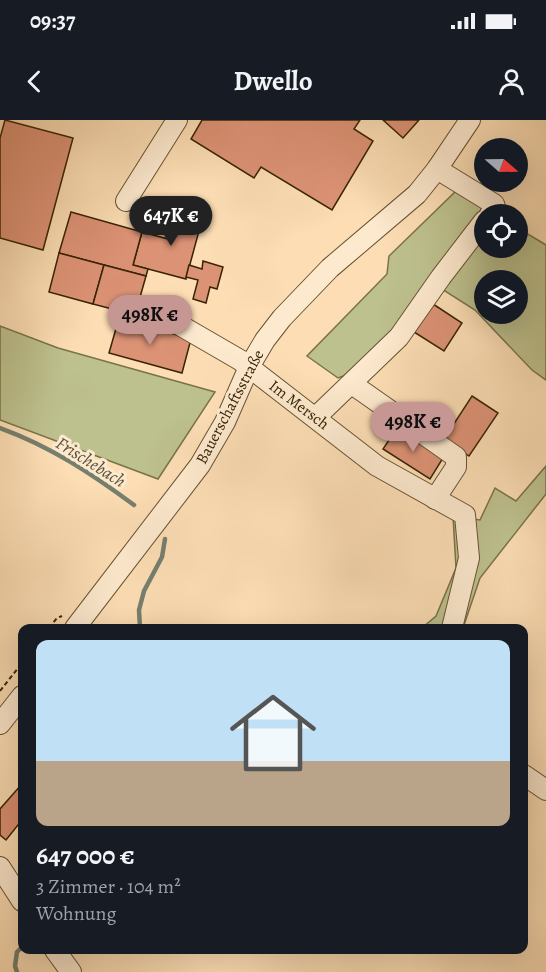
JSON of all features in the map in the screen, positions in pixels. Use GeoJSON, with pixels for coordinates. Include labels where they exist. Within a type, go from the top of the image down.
{"type":"FeatureCollection","features":[{"type":"Feature","properties":{"kind":"street"},"geometry":{"type":"LineString","coordinates":[[126,201],[177,120]]}},
{"type":"Feature","properties":{"kind":"street","name":"Bauerschaftsstraße"},"geometry":{"type":"LineString","coordinates":[[78,624],[200,465],[225,422],[249,367],[265,340],[307,290],[417,194],[470,120]]}},
{"type":"Feature","properties":{"kind":"street"},"geometry":{"type":"LineString","coordinates":[[437,169],[494,204]]}},
{"type":"Feature","properties":{"kind":"street"},"geometry":{"type":"LineString","coordinates":[[316,417],[399,337],[441,276],[474,234]]}},
{"type":"Feature","properties":{"kind":"street","name":"Im Mersch"},"geometry":{"type":"LineString","coordinates":[[152,309],[240,360],[377,466],[465,515],[469,558],[453,624]]}},
{"type":"Feature","properties":{"kind":"street"},"geometry":{"type":"LineString","coordinates":[[352,384],[456,457],[456,467],[435,499]]}},
{"type":"Feature","properties":{"kind":"street"},"geometry":{"type":"LineString","coordinates":[[0,724],[18,701]]}},
{"type":"Feature","properties":{"kind":"street"},"geometry":{"type":"LineString","coordinates":[[528,778],[546,790]]}},
{"type":"Feature","properties":{"kind":"street"},"geometry":{"type":"LineString","coordinates":[[0,867],[18,895]]}},
{"type":"Feature","properties":{"kind":"street"},"geometry":{"type":"LineString","coordinates":[[58,954],[70,972]]}},
{"type":"Feature","properties":{"kind":"path"},"geometry":{"type":"LineString","coordinates":[[0,692],[18,668]]}},
{"type":"Feature","properties":{"kind":"green space"},"geometry":{"type":"Polygon","coordinates":[[[456,191],[478,204],[474,204],[474,258],[528,258],[528,234],[546,245],[546,380],[532,370],[488,324],[528,324],[528,270],[474,270],[474,309],[431,282],[362,369],[338,378],[307,356],[387,274],[389,256],[456,191]]]}},
{"type":"Feature","properties":{"kind":"green space"},"geometry":{"type":"Polygon","coordinates":[[[0,326],[58,348],[215,392],[158,479],[0,420],[0,326]]]}},
{"type":"Feature","properties":{"kind":"green space"},"geometry":{"type":"Polygon","coordinates":[[[546,466],[546,494],[480,578],[464,624],[427,624],[436,616],[456,568],[453,516],[480,520],[495,488],[516,501],[546,466]]]}},
{"type":"Feature","properties":{"kind":"building"},"geometry":{"type":"Polygon","coordinates":[[[5,120],[73,138],[43,250],[0,238],[0,138],[5,120]]]}},
{"type":"Feature","properties":{"kind":"building"},"geometry":{"type":"Polygon","coordinates":[[[202,120],[360,120],[354,129],[373,141],[332,210],[261,167],[254,178],[191,139],[202,120]]]}},
{"type":"Feature","properties":{"kind":"building"},"geometry":{"type":"Polygon","coordinates":[[[383,120],[419,120],[403,138],[383,120]]]}},
{"type":"Feature","properties":{"kind":"building"},"geometry":{"type":"Polygon","coordinates":[[[144,198],[157,202],[153,217],[140,213],[144,198]]]}},
{"type":"Feature","properties":{"kind":"building"},"geometry":{"type":"Polygon","coordinates":[[[176,209],[203,216],[186,279],[133,265],[142,232],[168,239],[176,209]]]}},
{"type":"Feature","properties":{"kind":"building"},"geometry":{"type":"Polygon","coordinates":[[[71,212],[142,232],[133,265],[148,269],[146,276],[59,253],[71,212]]]}},
{"type":"Feature","properties":{"kind":"building"},"geometry":{"type":"Polygon","coordinates":[[[59,253],[104,265],[93,304],[49,292],[59,253]]]}},
{"type":"Feature","properties":{"kind":"building"},"geometry":{"type":"Polygon","coordinates":[[[203,261],[223,267],[217,289],[210,287],[206,303],[193,299],[198,280],[186,277],[189,265],[202,269],[203,261]]]}},
{"type":"Feature","properties":{"kind":"building"},"geometry":{"type":"Polygon","coordinates":[[[104,265],[146,276],[135,315],[93,304],[104,265]]]}},
{"type":"Feature","properties":{"kind":"building"},"geometry":{"type":"Polygon","coordinates":[[[433,304],[462,323],[444,351],[414,332],[433,304]]]}},
{"type":"Feature","properties":{"kind":"building"},"geometry":{"type":"Polygon","coordinates":[[[119,318],[191,339],[182,373],[109,353],[119,318]]]}},
{"type":"Feature","properties":{"kind":"building"},"geometry":{"type":"Polygon","coordinates":[[[472,396],[498,413],[469,456],[444,439],[472,396]]]}},
{"type":"Feature","properties":{"kind":"building"},"geometry":{"type":"Polygon","coordinates":[[[397,428],[443,458],[430,479],[383,449],[397,428]]]}},
{"type":"Feature","properties":{"kind":"building"},"geometry":{"type":"Polygon","coordinates":[[[18,788],[18,825],[6,840],[0,835],[0,809],[18,788]]]}},
{"type":"Feature","properties":{"kind":"waterway","name":"Frischebach"},"geometry":{"type":"LineString","coordinates":[[0,428],[36,443],[70,462],[134,505]]}},
{"type":"Feature","properties":{"kind":"waterway","name":"Frischebach"},"geometry":{"type":"LineString","coordinates":[[140,624],[139,610],[144,591],[162,557],[165,539]]}},
{"type":"Feature","properties":{"kind":"waterway","name":"Frischebach"},"geometry":{"type":"LineString","coordinates":[[17,972],[15,966],[18,951]]}}]}
